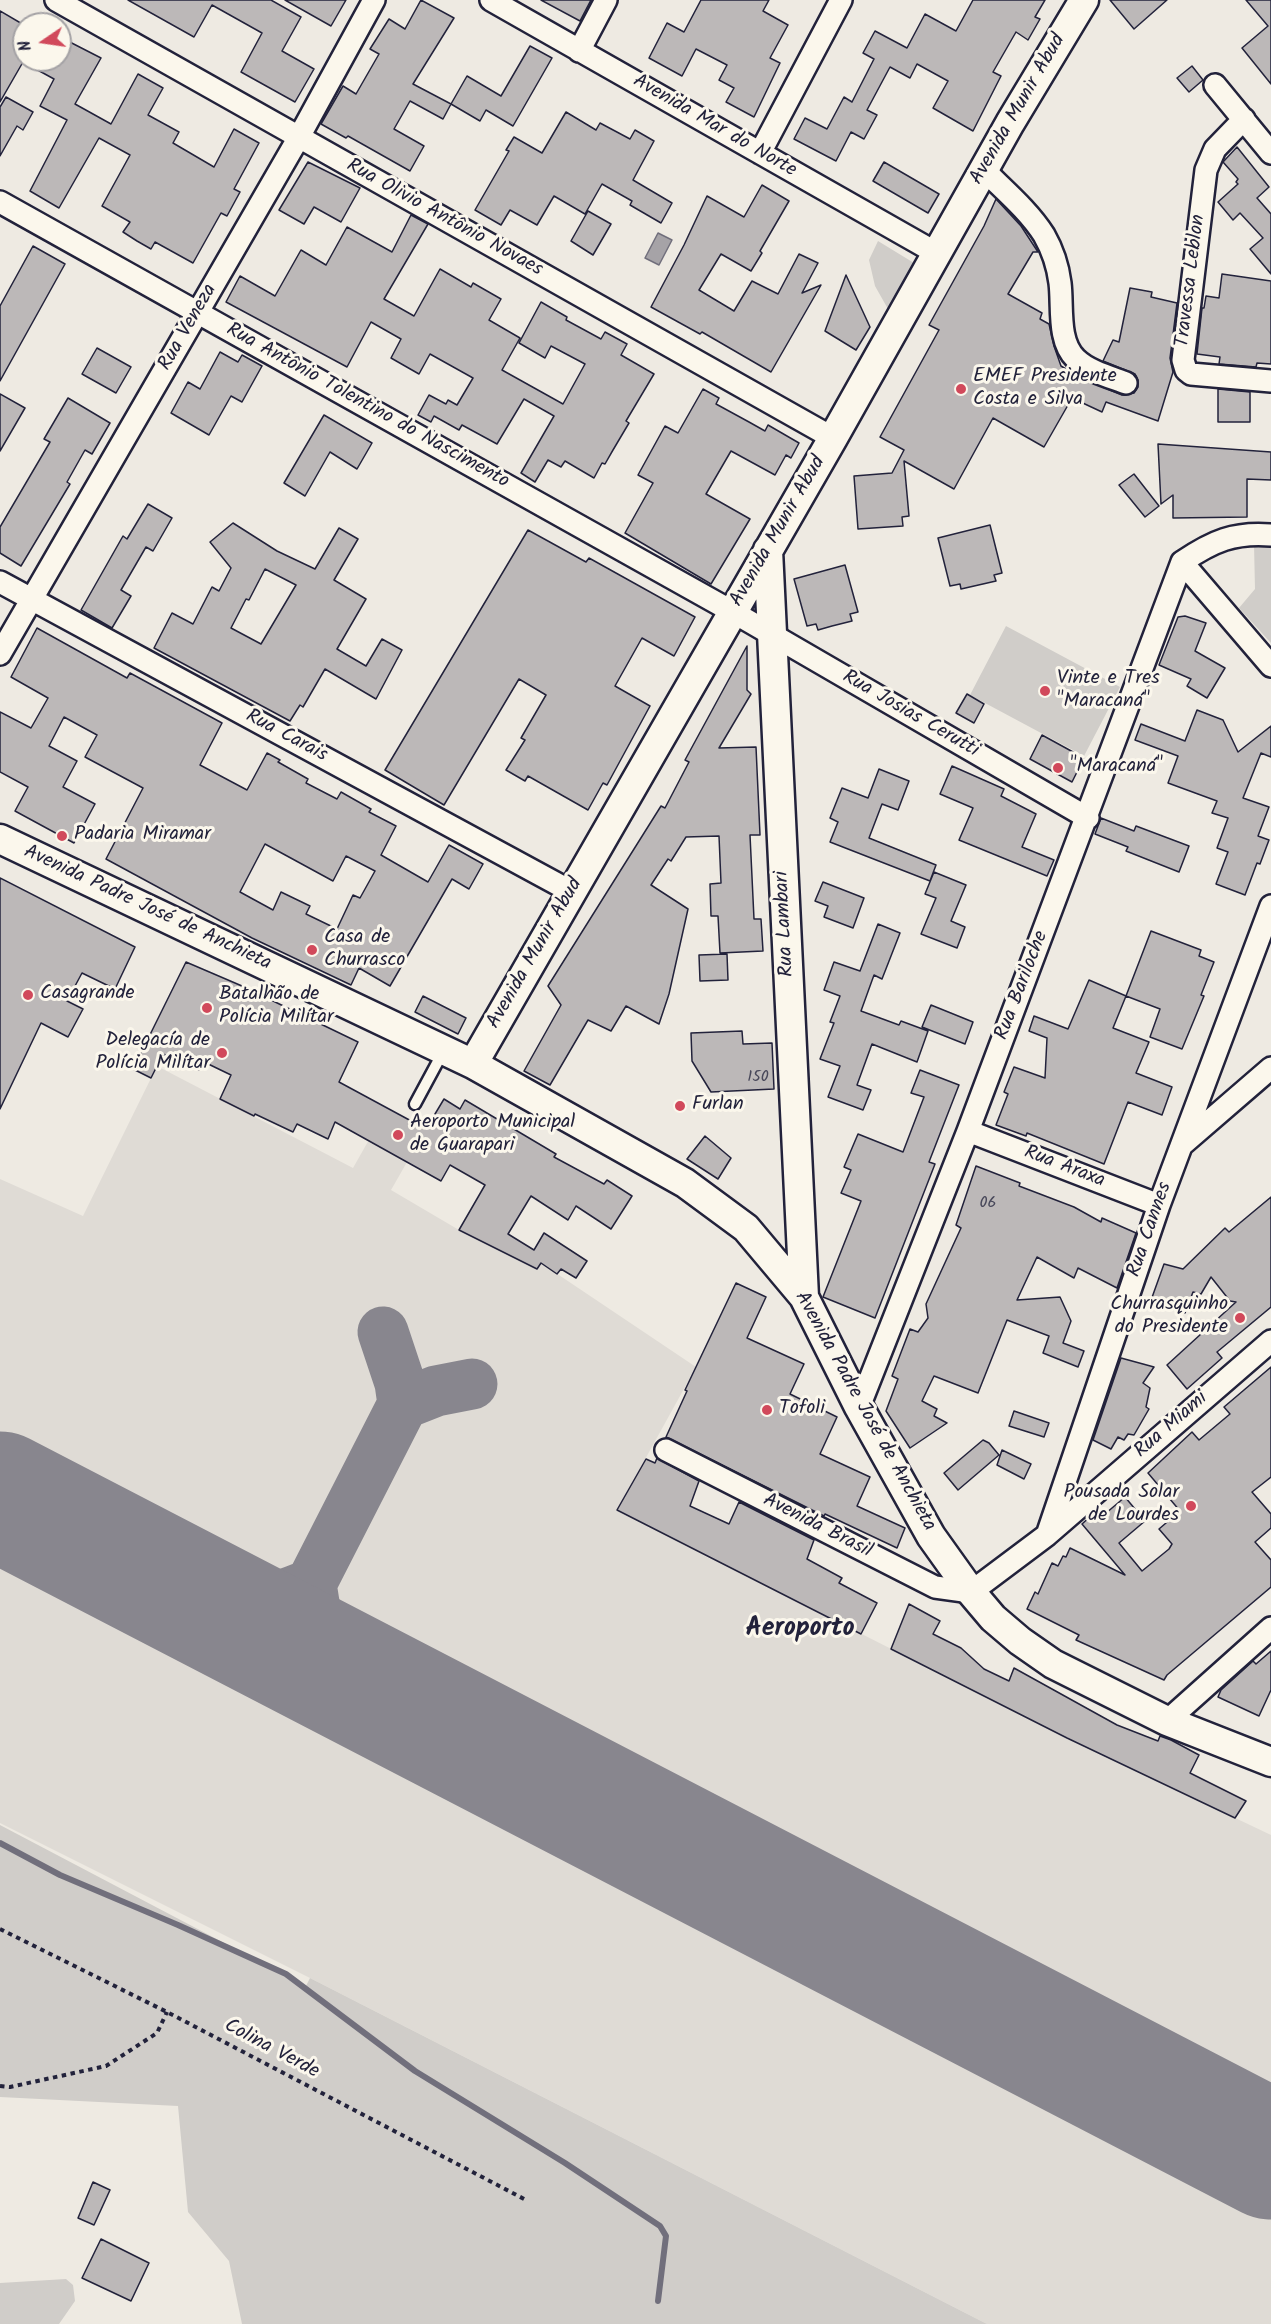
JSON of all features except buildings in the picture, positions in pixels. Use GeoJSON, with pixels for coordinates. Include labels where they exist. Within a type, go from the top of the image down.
{"type":"FeatureCollection","features":[{"type":"Feature","properties":{"kind":"street","name":"Rua Olivio Antônio Novaes"},"geometry":{"type":"LineString","coordinates":[[56,0],[833,438]]}},
{"type":"Feature","properties":{"kind":"street","name":"Rua Veneza"},"geometry":{"type":"LineString","coordinates":[[0,654],[300,137],[374,0]]}},
{"type":"Feature","properties":{"kind":"street","name":"Avenida Mar do Norte"},"geometry":{"type":"LineString","coordinates":[[491,0],[938,254]]}},
{"type":"Feature","properties":{"kind":"street"},"geometry":{"type":"LineString","coordinates":[[579,51],[606,0]]}},
{"type":"Feature","properties":{"kind":"street"},"geometry":{"type":"LineString","coordinates":[[760,153],[840,0]]}},
{"type":"Feature","properties":{"kind":"street","name":"Avenida Munir Abud"},"geometry":{"type":"LineString","coordinates":[[473,1064],[833,438],[1010,123],[1084,0]]}},
{"type":"Feature","properties":{"kind":"street"},"geometry":{"type":"LineString","coordinates":[[1215,85],[1271,153]]}},
{"type":"Feature","properties":{"kind":"street","name":"Travessa Leblon"},"geometry":{"type":"LineString","coordinates":[[1244,119],[1215,148],[1206,170],[1183,360],[1186,370],[1191,374],[1271,381]]}},
{"type":"Feature","properties":{"kind":"street"},"geometry":{"type":"LineString","coordinates":[[984,170],[1032,219],[1044,235],[1054,257],[1060,282],[1067,346],[1075,359],[1088,368],[1126,383]]}},
{"type":"Feature","properties":{"kind":"street","name":"Rua Antônio Tolentino do Nascimento"},"geometry":{"type":"LineString","coordinates":[[0,202],[733,612]]}},
{"type":"Feature","properties":{"kind":"street"},"geometry":{"type":"LineString","coordinates":[[1271,535],[1252,533],[1228,537],[1207,545],[1182,562],[1271,666]]}},
{"type":"Feature","properties":{"kind":"street","name":"Rua Lambari"},"geometry":{"type":"LineString","coordinates":[[768,550],[804,1297]]}},
{"type":"Feature","properties":{"kind":"street","name":"Rua Bariloche"},"geometry":{"type":"LineString","coordinates":[[859,1407],[1088,818],[1182,562]]}},
{"type":"Feature","properties":{"kind":"street","name":"Rua Carais"},"geometry":{"type":"LineString","coordinates":[[0,582],[572,892]]}},
{"type":"Feature","properties":{"kind":"street","name":"Rua Josias Cerutti"},"geometry":{"type":"LineString","coordinates":[[733,612],[1088,818]]}},
{"type":"Feature","properties":{"kind":"street","name":"Avenida Padre José de Anchieta"},"geometry":{"type":"LineString","coordinates":[[0,839],[473,1064],[685,1183],[746,1228],[804,1297],[859,1407],[931,1536],[971,1592],[1002,1626],[1053,1664],[1167,1721],[1271,1762]]}},
{"type":"Feature","properties":{"kind":"street","name":"Rua Cannes"},"geometry":{"type":"LineString","coordinates":[[1047,1535],[1159,1205],[1271,906]]}},
{"type":"Feature","properties":{"kind":"street"},"geometry":{"type":"LineString","coordinates":[[1182,1145],[1271,1068]]}},
{"type":"Feature","properties":{"kind":"street","name":"Rua Araxa"},"geometry":{"type":"LineString","coordinates":[[968,1131],[1159,1205]]}},
{"type":"Feature","properties":{"kind":"street","name":"Rua Miami"},"geometry":{"type":"LineString","coordinates":[[1047,1535],[1271,1341]]}},
{"type":"Feature","properties":{"kind":"street","name":"Avenida Brasil"},"geometry":{"type":"LineString","coordinates":[[666,1450],[935,1587],[971,1592]]}},
{"type":"Feature","properties":{"kind":"street"},"geometry":{"type":"LineString","coordinates":[[971,1592],[1047,1535]]}},
{"type":"Feature","properties":{"kind":"street"},"geometry":{"type":"LineString","coordinates":[[1167,1721],[1271,1628]]}},
{"type":"Feature","properties":{"kind":"lane"},"geometry":{"type":"LineString","coordinates":[[415,1104],[444,1051]]}},
{"type":"Feature","properties":{"kind":"path","name":"Colina Verde"},"geometry":{"type":"LineString","coordinates":[[0,1929],[166,2012],[526,2200]]}},
{"type":"Feature","properties":{"kind":"path"},"geometry":{"type":"LineString","coordinates":[[0,2086],[10,2087],[106,2066],[157,2033],[166,2012]]}},
{"type":"Feature","properties":{"kind":"shaded area"},"geometry":{"type":"Polygon","coordinates":[[[658,233],[672,240],[659,265],[645,258],[658,233]]]}},
{"type":"Feature","properties":{"kind":"shaded area"},"geometry":{"type":"Polygon","coordinates":[[[878,241],[914,263],[888,309],[875,286],[869,260],[878,241]]]}},
{"type":"Feature","properties":{"kind":"shaded area"},"geometry":{"type":"Polygon","coordinates":[[[1254,544],[1271,545],[1271,643],[1239,608],[1255,589],[1254,544]]]}},
{"type":"Feature","properties":{"kind":"shaded area","name":"Vinte e Tres \"Maracaná\""},"geometry":{"type":"Polygon","coordinates":[[[1006,626],[1120,687],[1084,756],[970,695],[1006,626]]]}},
{"type":"Feature","properties":{"kind":"shaded area"},"geometry":{"type":"Polygon","coordinates":[[[157,1066],[353,1168],[387,1108],[426,1129],[391,1190],[459,1230],[537,1269],[541,1263],[696,1367],[617,1510],[1067,1738],[1271,1835],[1271,2324],[987,2324],[310,1978],[0,1823],[0,1179],[83,1216],[157,1066]]]}},
{"type":"Feature","properties":{"kind":"shaded area"},"geometry":{"type":"Polygon","coordinates":[[[0,1825],[306,1986],[310,1978],[987,2324],[242,2324],[229,2261],[188,2212],[178,2106],[0,2097],[0,1825]]]}},
{"type":"Feature","properties":{"kind":"shaded area"},"geometry":{"type":"Polygon","coordinates":[[[66,2279],[73,2285],[75,2301],[59,2324],[0,2324],[0,2283],[66,2279]]]}},
{"type":"Feature","properties":{"kind":"waterway"},"geometry":{"type":"LineString","coordinates":[[0,1843],[60,1875],[286,1974],[415,2071],[565,2163],[660,2226],[666,2236],[658,2301]]}},
{"type":"Feature","properties":{"kind":"taxiway"},"geometry":{"type":"LineString","coordinates":[[184,1592],[220,1600],[248,1602],[277,1597],[311,1584],[403,1404],[400,1383],[383,1332]]}},
{"type":"Feature","properties":{"kind":"taxiway"},"geometry":{"type":"LineString","coordinates":[[403,1404],[436,1391],[472,1384]]}},
{"type":"Feature","properties":{"kind":"taxiway"},"geometry":{"type":"LineString","coordinates":[[311,1584],[317,1617],[334,1649],[359,1676],[378,1692]]}},
{"type":"Feature","properties":{"kind":"runway"},"geometry":{"type":"LineString","coordinates":[[0,1496],[1271,2155]]}},
{"type":"Feature","properties":{"kind":"place","name":"EMEF Presidente Costa e Silva"},"geometry":{"type":"Point","coordinates":[961,389]}},
{"type":"Feature","properties":{"kind":"place","name":"Vinte e Tres \"Maracaná\""},"geometry":{"type":"Point","coordinates":[1045,691]}},
{"type":"Feature","properties":{"kind":"place","name":"\"Maracaná\""},"geometry":{"type":"Point","coordinates":[1058,768]}},
{"type":"Feature","properties":{"kind":"place","name":"Padaria Miramar"},"geometry":{"type":"Point","coordinates":[62,836]}},
{"type":"Feature","properties":{"kind":"place","name":"Casa de Churrasco"},"geometry":{"type":"Point","coordinates":[312,950]}},
{"type":"Feature","properties":{"kind":"place","name":"Casagrande"},"geometry":{"type":"Point","coordinates":[28,995]}},
{"type":"Feature","properties":{"kind":"place","name":"Batalhão de Polícia Milítar"},"geometry":{"type":"Point","coordinates":[207,1008]}},
{"type":"Feature","properties":{"kind":"place","name":"Delegacía de Polícia Milítar"},"geometry":{"type":"Point","coordinates":[222,1053]}},
{"type":"Feature","properties":{"kind":"place","name":"Furlan"},"geometry":{"type":"Point","coordinates":[680,1106]}},
{"type":"Feature","properties":{"kind":"place","name":"Aeroporto Municipal de Guarapari"},"geometry":{"type":"Point","coordinates":[398,1135]}},
{"type":"Feature","properties":{"kind":"place","name":"Churrasquinho do Presidente"},"geometry":{"type":"Point","coordinates":[1240,1318]}},
{"type":"Feature","properties":{"kind":"place","name":"Tofoli"},"geometry":{"type":"Point","coordinates":[767,1410]}},
{"type":"Feature","properties":{"kind":"place","name":"Pousada Solar de Lourdes"},"geometry":{"type":"Point","coordinates":[1191,1506]}},
{"type":"Feature","properties":{"kind":"district","name":"Aeroporto"},"geometry":{"type":"Point","coordinates":[800,1631]}}]}
